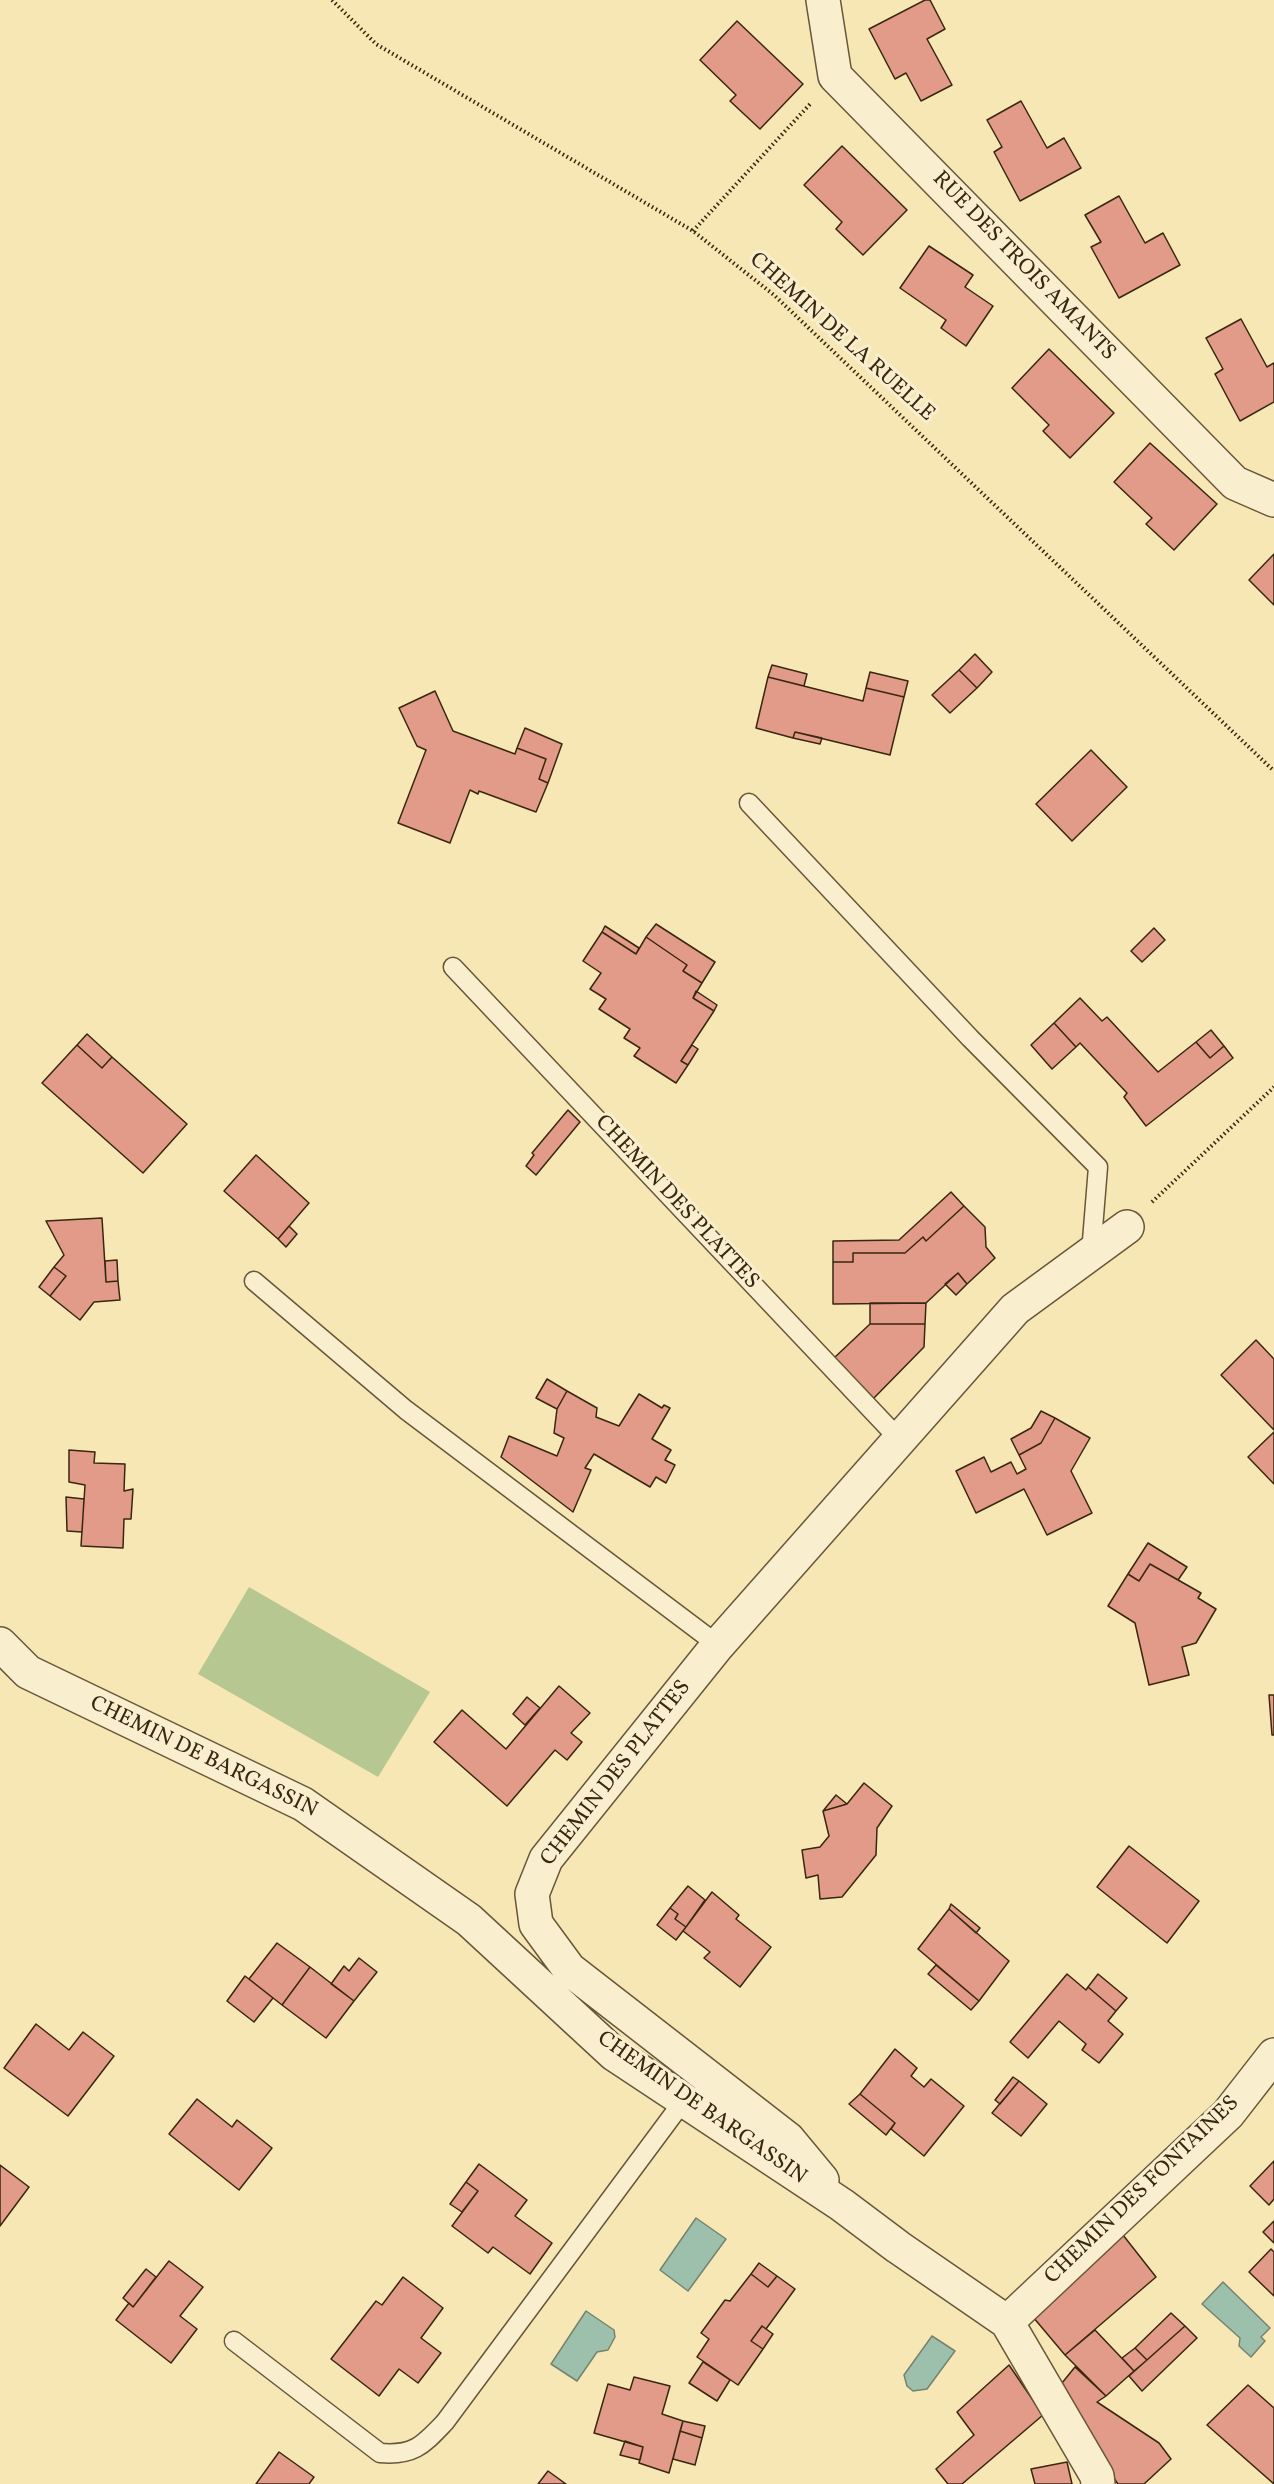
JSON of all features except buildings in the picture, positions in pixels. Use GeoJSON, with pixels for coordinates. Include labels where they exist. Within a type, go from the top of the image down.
{"type":"FeatureCollection","features":[{"type":"Feature","properties":{"kind":"street"},"geometry":{"type":"LineString","coordinates":[[823,0],[836,76]]}},
{"type":"Feature","properties":{"kind":"street","name":"RUE DES TROIS AMANTS"},"geometry":{"type":"LineString","coordinates":[[836,76],[1234,483],[1274,500]]}},
{"type":"Feature","properties":{"kind":"street","name":"CHEMIN DES PLATTES"},"geometry":{"type":"LineString","coordinates":[[842,2205],[788,2139],[569,1969],[536,1924],[532,1894],[546,1859],[718,1645],[899,1439],[1015,1309],[1127,1227]]}},
{"type":"Feature","properties":{"kind":"street","name":"CHEMIN DE BARGASSIN"},"geometry":{"type":"LineString","coordinates":[[0,1644],[28,1672],[303,1804],[469,1920],[614,2054],[842,2205],[898,2247],[1007,2322],[1097,2476],[1098,2484]]}},
{"type":"Feature","properties":{"kind":"street","name":"CHEMIN DES FONTAINES"},"geometry":{"type":"LineString","coordinates":[[1007,2322],[1228,2114],[1274,2055]]}},
{"type":"Feature","properties":{"kind":"lane"},"geometry":{"type":"LineString","coordinates":[[749,803],[970,1038],[1098,1167],[1091,1253]]}},
{"type":"Feature","properties":{"kind":"lane","name":"CHEMIN DES PLATTES"},"geometry":{"type":"LineString","coordinates":[[453,967],[899,1439]]}},
{"type":"Feature","properties":{"kind":"lane"},"geometry":{"type":"LineString","coordinates":[[254,1281],[406,1410],[718,1645]]}},
{"type":"Feature","properties":{"kind":"lane"},"geometry":{"type":"LineString","coordinates":[[234,2341],[380,2453],[397,2454],[420,2448],[445,2421],[684,2100]]}},
{"type":"Feature","properties":{"kind":"path","name":"CHEMIN DE LA RUELLE"},"geometry":{"type":"LineString","coordinates":[[332,0],[376,44],[693,231],[774,295],[1274,771]]}},
{"type":"Feature","properties":{"kind":"path"},"geometry":{"type":"LineString","coordinates":[[693,231],[836,76]]}},
{"type":"Feature","properties":{"kind":"path"},"geometry":{"type":"LineString","coordinates":[[1127,1227],[1274,1087]]}},
{"type":"Feature","properties":{"kind":"green space"},"geometry":{"type":"Polygon","coordinates":[[[249,1587],[430,1692],[378,1777],[198,1674],[249,1587]]]}},
{"type":"Feature","properties":{"kind":"shaded area"},"geometry":{"type":"Polygon","coordinates":[[[696,2218],[726,2239],[688,2291],[660,2270],[696,2218]]]}},
{"type":"Feature","properties":{"kind":"shaded area"},"geometry":{"type":"Polygon","coordinates":[[[1223,2282],[1270,2328],[1261,2337],[1265,2341],[1251,2357],[1239,2346],[1240,2338],[1202,2304],[1223,2282]]]}},
{"type":"Feature","properties":{"kind":"shaded area"},"geometry":{"type":"Polygon","coordinates":[[[586,2311],[614,2330],[615,2337],[608,2350],[597,2352],[577,2381],[551,2364],[586,2311]]]}},
{"type":"Feature","properties":{"kind":"shaded area"},"geometry":{"type":"Polygon","coordinates":[[[932,2336],[955,2351],[927,2389],[913,2391],[907,2386],[904,2375],[932,2336]]]}}]}
